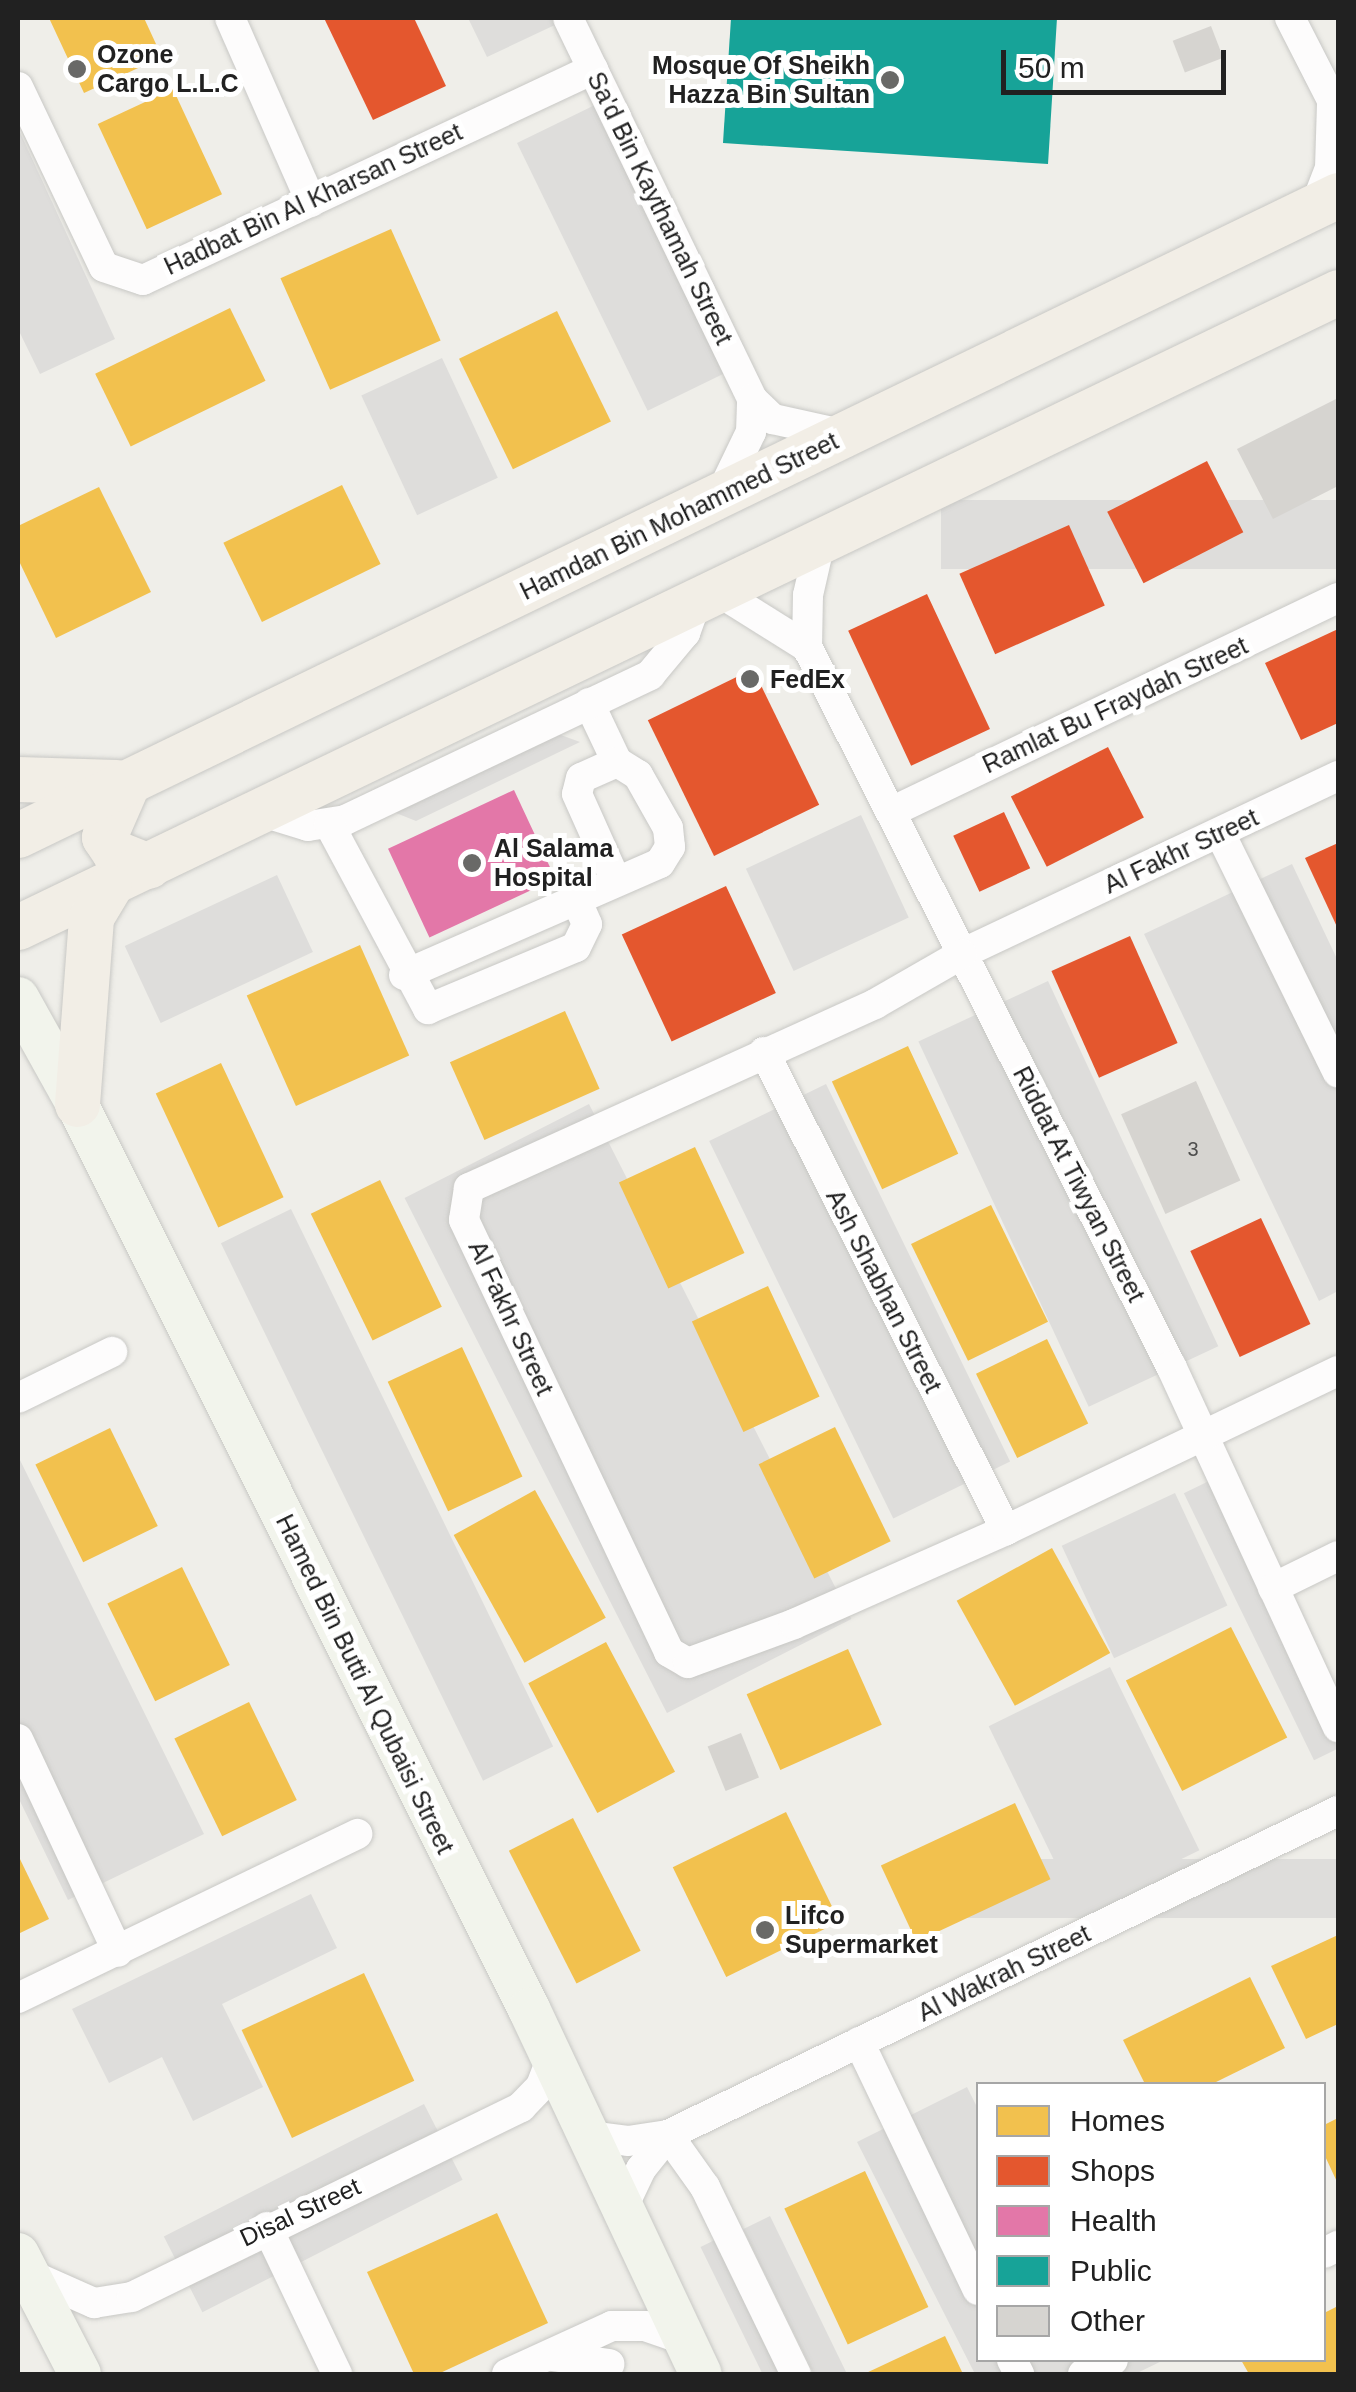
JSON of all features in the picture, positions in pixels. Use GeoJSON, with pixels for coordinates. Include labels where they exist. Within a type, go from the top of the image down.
{"type":"FeatureCollection","features":[{"type":"Feature","properties":{"kind":"main road","name":"Hamdan Bin Mohammed Street"},"geometry":{"type":"LineString","coordinates":[[18,834],[717,500],[1327,201]]}},
{"type":"Feature","properties":{"kind":"main road"},"geometry":{"type":"LineString","coordinates":[[18,926],[1338,292]]}},
{"type":"Feature","properties":{"kind":"main road"},"geometry":{"type":"LineString","coordinates":[[18,779],[128,782],[104,837],[125,859],[148,866]]}},
{"type":"Feature","properties":{"kind":"main road"},"geometry":{"type":"LineString","coordinates":[[77,1104],[91,918],[108,886]]}},
{"type":"Feature","properties":{"kind":"main road","name":"Hamed Bin Butti Al Qubaisi Street"},"geometry":{"type":"LineString","coordinates":[[18,998],[77,1104],[552,2058],[692,2357]]}},
{"type":"Feature","properties":{"kind":"main road"},"geometry":{"type":"LineString","coordinates":[[20,2269],[80,2374]]}},
{"type":"Feature","properties":{"kind":"street"},"geometry":{"type":"LineString","coordinates":[[230,18],[311,202]]}},
{"type":"Feature","properties":{"kind":"street","name":"Sa'd Bin Kaythamah Street"},"geometry":{"type":"LineString","coordinates":[[568,18],[752,400]]}},
{"type":"Feature","properties":{"kind":"street"},"geometry":{"type":"LineString","coordinates":[[1290,18],[1335,108],[1327,201]]}},
{"type":"Feature","properties":{"kind":"street","name":"Hadbat Bin Al Kharsan Street"},"geometry":{"type":"LineString","coordinates":[[18,87],[104,267],[142,280],[592,69]]}},
{"type":"Feature","properties":{"kind":"street"},"geometry":{"type":"LineString","coordinates":[[752,400],[773,418],[846,435]]}},
{"type":"Feature","properties":{"kind":"street"},"geometry":{"type":"LineString","coordinates":[[717,500],[742,459],[752,400]]}},
{"type":"Feature","properties":{"kind":"street","name":"Riddat At Tiwyan Street"},"geometry":{"type":"LineString","coordinates":[[820,542],[808,595],[807,647],[1203,1437],[1338,1727]]}},
{"type":"Feature","properties":{"kind":"street"},"geometry":{"type":"LineString","coordinates":[[259,810],[284,821],[328,824],[589,703],[664,662],[707,594],[807,647]]}},
{"type":"Feature","properties":{"kind":"street","name":"Ramlat Bu Fraydah Street"},"geometry":{"type":"LineString","coordinates":[[890,812],[1338,598]]}},
{"type":"Feature","properties":{"kind":"street"},"geometry":{"type":"LineString","coordinates":[[404,976],[660,863],[670,837],[638,775],[616,762],[589,703]]}},
{"type":"Feature","properties":{"kind":"street"},"geometry":{"type":"LineString","coordinates":[[616,762],[580,778],[577,794],[616,882]]}},
{"type":"Feature","properties":{"kind":"street","name":"Al Fakhr Street"},"geometry":{"type":"LineString","coordinates":[[1338,776],[962,954],[875,1004],[469,1188],[464,1220],[670,1652],[688,1662],[721,1653],[1006,1530],[1338,1371]]}},
{"type":"Feature","properties":{"kind":"street"},"geometry":{"type":"LineString","coordinates":[[328,824],[422,1006],[437,1009],[576,947],[587,931],[576,899]]}},
{"type":"Feature","properties":{"kind":"street"},"geometry":{"type":"LineString","coordinates":[[1220,833],[1338,1073]]}},
{"type":"Feature","properties":{"kind":"street","name":"Ash Shabhan Street"},"geometry":{"type":"LineString","coordinates":[[764,1052],[1006,1530]]}},
{"type":"Feature","properties":{"kind":"street"},"geometry":{"type":"LineString","coordinates":[[18,1398],[112,1352]]}},
{"type":"Feature","properties":{"kind":"street"},"geometry":{"type":"LineString","coordinates":[[1273,1588],[1338,1556]]}},
{"type":"Feature","properties":{"kind":"street"},"geometry":{"type":"LineString","coordinates":[[18,1738],[118,1952]]}},
{"type":"Feature","properties":{"kind":"street","name":"Al Wakrah Street"},"geometry":{"type":"LineString","coordinates":[[588,2136],[628,2141],[668,2135],[1338,1810]]}},
{"type":"Feature","properties":{"kind":"street"},"geometry":{"type":"LineString","coordinates":[[18,1998],[358,1834]]}},
{"type":"Feature","properties":{"kind":"street"},"geometry":{"type":"LineString","coordinates":[[859,2042],[976,2286]]}},
{"type":"Feature","properties":{"kind":"street","name":"Disal Street"},"geometry":{"type":"LineString","coordinates":[[20,2269],[104,2304],[132,2298],[185,2267],[521,2107],[542,2086],[552,2058]]}},
{"type":"Feature","properties":{"kind":"street"},"geometry":{"type":"LineString","coordinates":[[668,2135],[705,2187],[796,2374]]}},
{"type":"Feature","properties":{"kind":"street","name":"Al Wakrah Street"},"geometry":{"type":"LineString","coordinates":[[622,2209],[640,2169],[668,2135]]}},
{"type":"Feature","properties":{"kind":"street"},"geometry":{"type":"LineString","coordinates":[[267,2228],[337,2374]]}},
{"type":"Feature","properties":{"kind":"street"},"geometry":{"type":"LineString","coordinates":[[507,2374],[612,2326],[646,2326],[692,2357]]}},
{"type":"Feature","properties":{"kind":"street"},"geometry":{"type":"LineString","coordinates":[[612,2326],[604,2347],[613,2369]]}},
{"type":"Feature","properties":{"kind":"street"},"geometry":{"type":"LineString","coordinates":[[539,2358],[613,2369]]}},
{"type":"Feature","properties":{"kind":"street"},"geometry":{"type":"LineString","coordinates":[[1084,2374],[1109,2362]]}},
{"type":"Feature","properties":{"kind":"shaded area"},"geometry":{"type":"Polygon","coordinates":[[[468,18],[554,18],[557,24],[487,57],[468,18]]]}},
{"type":"Feature","properties":{"kind":"shaded area"},"geometry":{"type":"Polygon","coordinates":[[[597,104],[728,372],[648,411],[517,143],[597,104]]]}},
{"type":"Feature","properties":{"kind":"shaded area"},"geometry":{"type":"Polygon","coordinates":[[[18,128],[115,339],[40,374],[18,329],[18,128]]]}},
{"type":"Feature","properties":{"kind":"shaded area"},"geometry":{"type":"Polygon","coordinates":[[[442,358],[498,478],[417,515],[361,396],[442,358]]]}},
{"type":"Feature","properties":{"kind":"shaded area"},"geometry":{"type":"Polygon","coordinates":[[[941,500],[1338,500],[1338,569],[941,569],[941,500]]]}},
{"type":"Feature","properties":{"kind":"shaded area"},"geometry":{"type":"Polygon","coordinates":[[[539,727],[580,742],[416,821],[376,805],[539,727]]]}},
{"type":"Feature","properties":{"kind":"shaded area"},"geometry":{"type":"Polygon","coordinates":[[[861,815],[909,917],[794,971],[746,869],[861,815]]]}},
{"type":"Feature","properties":{"kind":"shaded area"},"geometry":{"type":"Polygon","coordinates":[[[1292,864],[1338,961],[1338,1291],[1319,1301],[1144,934],[1292,864]]]}},
{"type":"Feature","properties":{"kind":"shaded area"},"geometry":{"type":"Polygon","coordinates":[[[277,875],[313,952],[161,1023],[125,946],[277,875]]]}},
{"type":"Feature","properties":{"kind":"shaded area"},"geometry":{"type":"Polygon","coordinates":[[[1048,981],[1218,1346],[1089,1407],[918,1041],[1048,981]]]}},
{"type":"Feature","properties":{"kind":"shaded area"},"geometry":{"type":"Polygon","coordinates":[[[826,1084],[1010,1461],[893,1518],[709,1141],[826,1084]]]}},
{"type":"Feature","properties":{"kind":"shaded area"},"geometry":{"type":"Polygon","coordinates":[[[589,1104],[851,1619],[667,1713],[405,1198],[589,1104]]]}},
{"type":"Feature","properties":{"kind":"shaded area"},"geometry":{"type":"Polygon","coordinates":[[[291,1209],[553,1746],[483,1781],[221,1243],[291,1209]]]}},
{"type":"Feature","properties":{"kind":"shaded area"},"geometry":{"type":"Polygon","coordinates":[[[18,1456],[204,1834],[68,1900],[18,1797],[18,1456]]]}},
{"type":"Feature","properties":{"kind":"shaded area"},"geometry":{"type":"Polygon","coordinates":[[[1209,1481],[1338,1745],[1314,1760],[1184,1493],[1209,1481]]]}},
{"type":"Feature","properties":{"kind":"shaded area"},"geometry":{"type":"Polygon","coordinates":[[[1175,1493],[1227,1605],[1114,1658],[1062,1546],[1175,1493]]]}},
{"type":"Feature","properties":{"kind":"shaded area"},"geometry":{"type":"Polygon","coordinates":[[[1110,1667],[1199,1850],[1078,1910],[989,1726],[1110,1667]]]}},
{"type":"Feature","properties":{"kind":"shaded area"},"geometry":{"type":"Polygon","coordinates":[[[921,1859],[1338,1859],[1338,1918],[921,1918],[921,1859]]]}},
{"type":"Feature","properties":{"kind":"shaded area"},"geometry":{"type":"Polygon","coordinates":[[[311,1894],[337,1948],[222,2004],[263,2087],[193,2121],[162,2057],[109,2083],[72,2009],[311,1894]]]}},
{"type":"Feature","properties":{"kind":"shaded area"},"geometry":{"type":"Polygon","coordinates":[[[967,2087],[976,2105],[976,2362],[1160,2362],[1135,2374],[975,2374],[857,2142],[967,2087]]]}},
{"type":"Feature","properties":{"kind":"shaded area"},"geometry":{"type":"Polygon","coordinates":[[[424,2104],[463,2180],[202,2312],[164,2237],[424,2104]]]}},
{"type":"Feature","properties":{"kind":"shaded area"},"geometry":{"type":"Polygon","coordinates":[[[770,2216],[847,2374],[814,2374],[743,2229],[770,2216]]]}},
{"type":"Feature","properties":{"kind":"shaded area"},"geometry":{"type":"Polygon","coordinates":[[[723,2236],[790,2374],[762,2374],[701,2247],[723,2236]]]}},
{"type":"Feature","properties":{"kind":"building: Homes"},"geometry":{"type":"Polygon","coordinates":[[[49,18],[144,18],[162,57],[84,93],[49,18]]]}},
{"type":"Feature","properties":{"kind":"building: Homes"},"geometry":{"type":"Polygon","coordinates":[[[173,89],[222,194],[147,229],[98,124],[173,89]]]}},
{"type":"Feature","properties":{"kind":"building: Homes"},"geometry":{"type":"Polygon","coordinates":[[[391,229],[441,340],[330,390],[280,278],[391,229]]]}},
{"type":"Feature","properties":{"kind":"building: Homes"},"geometry":{"type":"Polygon","coordinates":[[[230,308],[266,381],[131,447],[95,374],[230,308]]]}},
{"type":"Feature","properties":{"kind":"building: Homes"},"geometry":{"type":"Polygon","coordinates":[[[557,311],[611,422],[513,469],[459,359],[557,311]]]}},
{"type":"Feature","properties":{"kind":"building: Homes"},"geometry":{"type":"Polygon","coordinates":[[[342,485],[381,564],[262,622],[223,543],[342,485]]]}},
{"type":"Feature","properties":{"kind":"building: Homes"},"geometry":{"type":"Polygon","coordinates":[[[99,487],[151,592],[56,638],[18,559],[18,526],[99,487]]]}},
{"type":"Feature","properties":{"kind":"building: Homes"},"geometry":{"type":"Polygon","coordinates":[[[360,945],[409,1056],[296,1106],[247,995],[360,945]]]}},
{"type":"Feature","properties":{"kind":"building: Homes"},"geometry":{"type":"Polygon","coordinates":[[[565,1011],[600,1089],[484,1140],[450,1062],[565,1011]]]}},
{"type":"Feature","properties":{"kind":"building: Homes"},"geometry":{"type":"Polygon","coordinates":[[[908,1046],[958,1154],[882,1189],[832,1081],[908,1046]]]}},
{"type":"Feature","properties":{"kind":"building: Homes"},"geometry":{"type":"Polygon","coordinates":[[[221,1063],[284,1197],[218,1228],[156,1093],[221,1063]]]}},
{"type":"Feature","properties":{"kind":"building: Homes"},"geometry":{"type":"Polygon","coordinates":[[[695,1147],[744,1253],[668,1289],[619,1182],[695,1147]]]}},
{"type":"Feature","properties":{"kind":"building: Homes"},"geometry":{"type":"Polygon","coordinates":[[[380,1180],[442,1307],[373,1340],[311,1214],[380,1180]]]}},
{"type":"Feature","properties":{"kind":"building: Homes"},"geometry":{"type":"Polygon","coordinates":[[[991,1205],[1048,1322],[968,1361],[911,1244],[991,1205]]]}},
{"type":"Feature","properties":{"kind":"building: Homes"},"geometry":{"type":"Polygon","coordinates":[[[768,1286],[820,1397],[743,1432],[692,1321],[768,1286]]]}},
{"type":"Feature","properties":{"kind":"building: Homes"},"geometry":{"type":"Polygon","coordinates":[[[1047,1339],[1088,1423],[1017,1458],[976,1374],[1047,1339]]]}},
{"type":"Feature","properties":{"kind":"building: Homes"},"geometry":{"type":"Polygon","coordinates":[[[462,1347],[522,1477],[448,1511],[388,1382],[462,1347]]]}},
{"type":"Feature","properties":{"kind":"building: Homes"},"geometry":{"type":"Polygon","coordinates":[[[835,1427],[891,1541],[814,1578],[759,1464],[835,1427]]]}},
{"type":"Feature","properties":{"kind":"building: Homes"},"geometry":{"type":"Polygon","coordinates":[[[110,1428],[158,1526],[83,1562],[35,1464],[110,1428]]]}},
{"type":"Feature","properties":{"kind":"building: Homes"},"geometry":{"type":"Polygon","coordinates":[[[535,1490],[606,1618],[524,1663],[454,1535],[535,1490]]]}},
{"type":"Feature","properties":{"kind":"building: Homes"},"geometry":{"type":"Polygon","coordinates":[[[1052,1548],[1110,1653],[1015,1706],[957,1601],[1052,1548]]]}},
{"type":"Feature","properties":{"kind":"building: Homes"},"geometry":{"type":"Polygon","coordinates":[[[182,1567],[230,1665],[155,1701],[107,1603],[182,1567]]]}},
{"type":"Feature","properties":{"kind":"building: Homes"},"geometry":{"type":"Polygon","coordinates":[[[1231,1627],[1287,1737],[1182,1791],[1126,1681],[1231,1627]]]}},
{"type":"Feature","properties":{"kind":"building: Homes"},"geometry":{"type":"Polygon","coordinates":[[[606,1642],[675,1772],[597,1813],[528,1683],[606,1642]]]}},
{"type":"Feature","properties":{"kind":"building: Homes"},"geometry":{"type":"Polygon","coordinates":[[[848,1649],[882,1725],[780,1770],[747,1694],[848,1649]]]}},
{"type":"Feature","properties":{"kind":"building: Homes"},"geometry":{"type":"Polygon","coordinates":[[[249,1702],[297,1800],[222,1836],[174,1738],[249,1702]]]}},
{"type":"Feature","properties":{"kind":"building: Homes"},"geometry":{"type":"Polygon","coordinates":[[[1015,1803],[1050,1879],[916,1942],[881,1866],[1015,1803]]]}},
{"type":"Feature","properties":{"kind":"building: Homes"},"geometry":{"type":"Polygon","coordinates":[[[786,1812],[839,1922],[726,1977],[673,1867],[786,1812]]]}},
{"type":"Feature","properties":{"kind":"building: Homes"},"geometry":{"type":"Polygon","coordinates":[[[573,1818],[641,1951],[576,1983],[509,1851],[573,1818]]]}},
{"type":"Feature","properties":{"kind":"building: Homes"},"geometry":{"type":"Polygon","coordinates":[[[18,1855],[49,1919],[18,1934],[18,1855]]]}},
{"type":"Feature","properties":{"kind":"building: Homes"},"geometry":{"type":"Polygon","coordinates":[[[1338,1935],[1338,2024],[1306,2039],[1271,1966],[1338,1935]]]}},
{"type":"Feature","properties":{"kind":"building: Homes"},"geometry":{"type":"Polygon","coordinates":[[[364,1973],[414,2081],[292,2138],[242,2030],[364,1973]]]}},
{"type":"Feature","properties":{"kind":"building: Homes"},"geometry":{"type":"Polygon","coordinates":[[[1250,1977],[1285,2048],[1216,2082],[1144,2082],[1123,2040],[1250,1977]]]}},
{"type":"Feature","properties":{"kind":"building: Homes"},"geometry":{"type":"Polygon","coordinates":[[[1338,2118],[1338,2184],[1326,2158],[1326,2124],[1338,2118]]]}},
{"type":"Feature","properties":{"kind":"building: Homes"},"geometry":{"type":"Polygon","coordinates":[[[865,2171],[928,2307],[848,2345],[784,2209],[865,2171]]]}},
{"type":"Feature","properties":{"kind":"building: Homes"},"geometry":{"type":"Polygon","coordinates":[[[497,2213],[548,2323],[438,2374],[414,2374],[367,2272],[497,2213]]]}},
{"type":"Feature","properties":{"kind":"building: Homes"},"geometry":{"type":"Polygon","coordinates":[[[1338,2306],[1338,2374],[1249,2374],[1242,2362],[1326,2362],[1326,2312],[1338,2306]]]}},
{"type":"Feature","properties":{"kind":"building: Homes"},"geometry":{"type":"Polygon","coordinates":[[[945,2336],[963,2374],[864,2374],[945,2336]]]}},
{"type":"Feature","properties":{"kind":"building: Shops"},"geometry":{"type":"Polygon","coordinates":[[[324,18],[414,18],[446,86],[373,120],[324,18]]]}},
{"type":"Feature","properties":{"kind":"building: Shops"},"geometry":{"type":"Polygon","coordinates":[[[1207,461],[1243,532],[1144,583],[1107,512],[1207,461]]]}},
{"type":"Feature","properties":{"kind":"building: Shops"},"geometry":{"type":"Polygon","coordinates":[[[1069,525],[1105,605],[995,654],[959,574],[1069,525]]]}},
{"type":"Feature","properties":{"kind":"building: Shops"},"geometry":{"type":"Polygon","coordinates":[[[927,594],[990,729],[911,766],[848,631],[927,594]]]}},
{"type":"Feature","properties":{"kind":"building: Shops"},"geometry":{"type":"Polygon","coordinates":[[[1338,629],[1338,723],[1301,740],[1265,663],[1338,629]]]}},
{"type":"Feature","properties":{"kind":"building: Shops"},"geometry":{"type":"Polygon","coordinates":[[[753,669],[819,805],[714,856],[648,720],[753,669]]]}},
{"type":"Feature","properties":{"kind":"building: Shops"},"geometry":{"type":"Polygon","coordinates":[[[1108,747],[1144,817],[1047,867],[1011,796],[1108,747]]]}},
{"type":"Feature","properties":{"kind":"building: Shops"},"geometry":{"type":"Polygon","coordinates":[[[1004,812],[1030,868],[979,892],[953,836],[1004,812]]]}},
{"type":"Feature","properties":{"kind":"building: Shops"},"geometry":{"type":"Polygon","coordinates":[[[1338,843],[1338,929],[1305,858],[1338,843]]]}},
{"type":"Feature","properties":{"kind":"building: Shops"},"geometry":{"type":"Polygon","coordinates":[[[726,886],[776,993],[672,1042],[622,935],[726,886]]]}},
{"type":"Feature","properties":{"kind":"building: Shops"},"geometry":{"type":"Polygon","coordinates":[[[1130,936],[1178,1043],[1099,1078],[1051,971],[1130,936]]]}},
{"type":"Feature","properties":{"kind":"building: Shops"},"geometry":{"type":"Polygon","coordinates":[[[1261,1218],[1310,1324],[1240,1357],[1190,1251],[1261,1218]]]}},
{"type":"Feature","properties":{"kind":"building: Health","name":"Al Salama Hospital"},"geometry":{"type":"Polygon","coordinates":[[[514,790],[555,879],[429,938],[388,849],[514,790]]]}},
{"type":"Feature","properties":{"kind":"building: Public","name":"Mosque Of Sheikh Hazza Bin Sultan"},"geometry":{"type":"Polygon","coordinates":[[[731,18],[1057,18],[1048,164],[723,143],[731,18]]]}},
{"type":"Feature","properties":{"kind":"building: Other"},"geometry":{"type":"Polygon","coordinates":[[[1211,26],[1223,58],[1185,72],[1173,41],[1211,26]]]}},
{"type":"Feature","properties":{"kind":"building: Other"},"geometry":{"type":"Polygon","coordinates":[[[1338,398],[1338,486],[1273,519],[1237,449],[1338,398]]]}},
{"type":"Feature","properties":{"kind":"building: Other"},"geometry":{"type":"Polygon","coordinates":[[[1196,1081],[1240,1181],[1165,1214],[1121,1114],[1196,1081]]]}},
{"type":"Feature","properties":{"kind":"building: Other"},"geometry":{"type":"Polygon","coordinates":[[[741,1733],[759,1778],[726,1791],[708,1746],[741,1733]]]}},
{"type":"Feature","properties":{"kind":"place","name":"Ozone Cargo L.L.C"},"geometry":{"type":"Point","coordinates":[77,69]}},
{"type":"Feature","properties":{"kind":"place","name":"Mosque Of Sheikh Hazza Bin Sultan"},"geometry":{"type":"Point","coordinates":[890,80]}},
{"type":"Feature","properties":{"kind":"place","name":"FedEx"},"geometry":{"type":"Point","coordinates":[750,679]}},
{"type":"Feature","properties":{"kind":"place","name":"Al Salama Hospital"},"geometry":{"type":"Point","coordinates":[472,863]}},
{"type":"Feature","properties":{"kind":"place","name":"Lifco Supermarket"},"geometry":{"type":"Point","coordinates":[765,1930]}}]}
